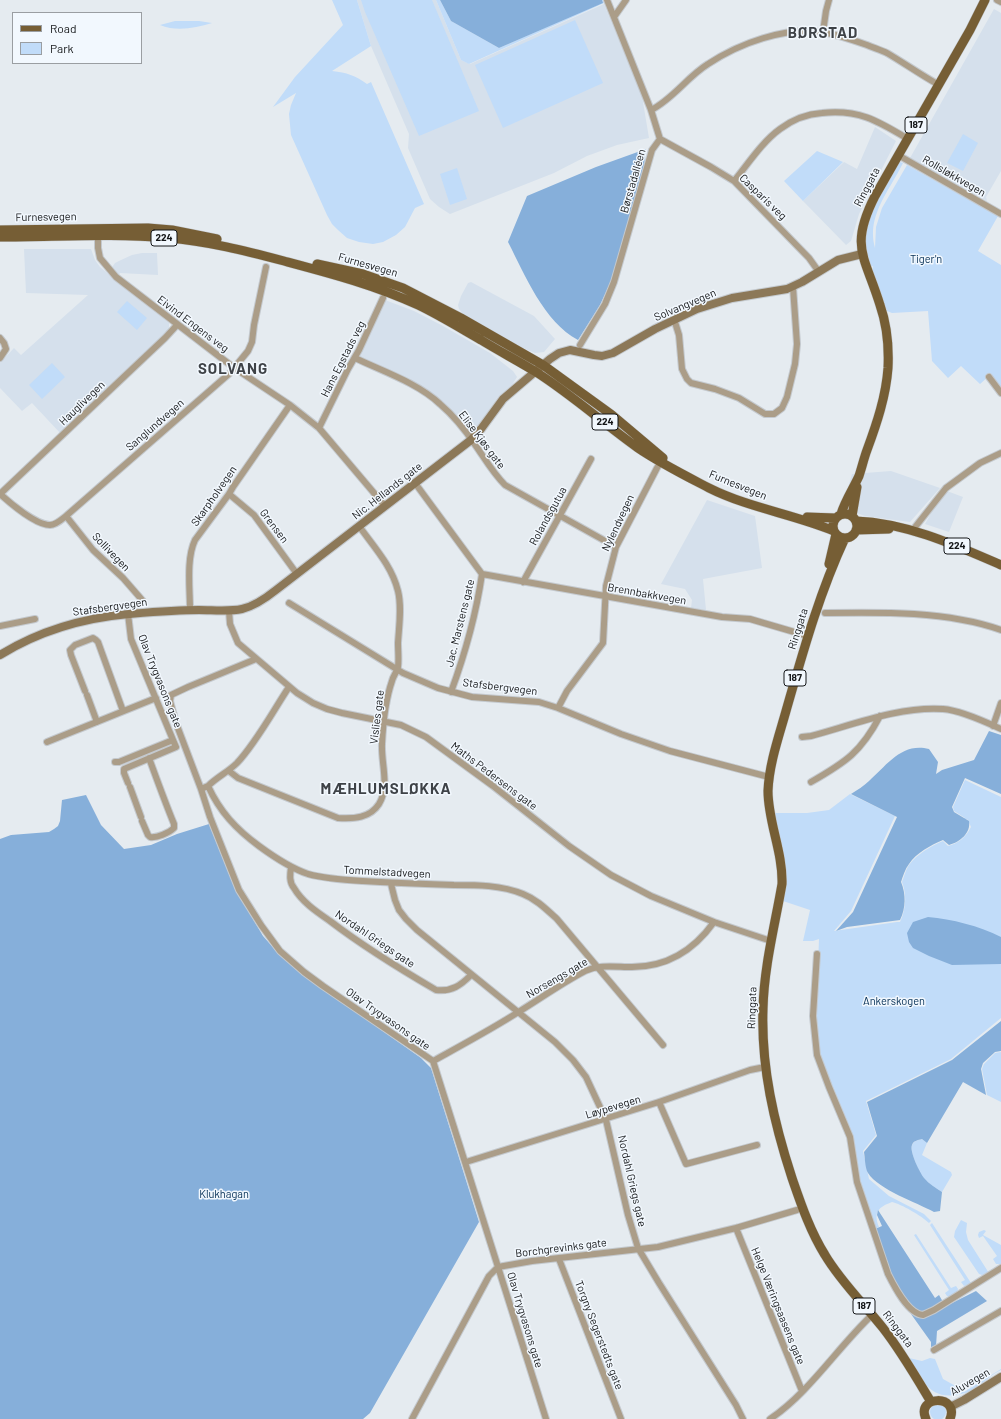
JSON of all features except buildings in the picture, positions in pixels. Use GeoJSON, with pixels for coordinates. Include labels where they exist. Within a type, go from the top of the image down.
{"type":"FeatureCollection","features":[{"type":"Feature","properties":{"kind":"main road","name":"Ringgata"},"geometry":{"type":"LineString","coordinates":[[838,516],[859,474],[873,435],[884,395],[888,358],[883,312],[862,254],[860,240],[865,216],[986,0]]}},
{"type":"Feature","properties":{"kind":"main road","name":"Furnesvegen"},"geometry":{"type":"LineString","coordinates":[[0,238],[148,228],[172,230],[206,236],[374,278],[419,295],[542,365],[612,415],[662,460]]}},
{"type":"Feature","properties":{"kind":"main road","name":"Furnesvegen"},"geometry":{"type":"LineString","coordinates":[[0,230],[98,232],[206,243],[242,250],[344,277],[386,291],[420,306],[535,371],[566,392],[625,438],[710,489],[758,507],[792,516],[835,533]]}},
{"type":"Feature","properties":{"kind":"main road","name":"Solvangvegen"},"geometry":{"type":"LineString","coordinates":[[542,365],[564,351],[576,351],[602,356],[613,353],[674,319],[707,305],[793,287],[841,258],[862,254]]}},
{"type":"Feature","properties":{"kind":"main road","name":"Nic. Hellands gate"},"geometry":{"type":"LineString","coordinates":[[229,611],[241,609],[264,599],[471,440],[503,399],[542,365]]}},
{"type":"Feature","properties":{"kind":"main road","name":"Ringgata"},"geometry":{"type":"LineString","coordinates":[[855,522],[859,474]]}},
{"type":"Feature","properties":{"kind":"main road","name":"224"},"geometry":{"type":"LineString","coordinates":[[838,516],[845,514],[855,522],[870,522],[898,526],[960,547],[1001,565]]}},
{"type":"Feature","properties":{"kind":"main road","name":"Furnesvegen"},"geometry":{"type":"LineString","coordinates":[[792,516],[821,518],[838,516]]}},
{"type":"Feature","properties":{"kind":"main road"},"geometry":{"type":"LineString","coordinates":[[835,533],[833,524],[838,516]]}},
{"type":"Feature","properties":{"kind":"main road"},"geometry":{"type":"LineString","coordinates":[[845,538],[851,536],[855,522]]}},
{"type":"Feature","properties":{"kind":"main road","name":"Ringgata"},"geometry":{"type":"LineString","coordinates":[[826,581],[835,533]]}},
{"type":"Feature","properties":{"kind":"main road","name":"224"},"geometry":{"type":"LineString","coordinates":[[835,533],[845,538]]}},
{"type":"Feature","properties":{"kind":"main road","name":"Ringgata"},"geometry":{"type":"LineString","coordinates":[[845,538],[826,581],[808,636],[769,777],[768,800],[782,862],[782,884],[766,967],[763,1009],[765,1067],[776,1124],[792,1177],[810,1228],[833,1268],[899,1349],[931,1402]]}},
{"type":"Feature","properties":{"kind":"main road","name":"Stafsbergvegen"},"geometry":{"type":"LineString","coordinates":[[0,655],[34,636],[53,629],[87,620],[128,614],[190,610],[229,611]]}},
{"type":"Feature","properties":{"kind":"main road","name":"Aluvegen"},"geometry":{"type":"LineString","coordinates":[[950,1407],[1001,1377]]}},
{"type":"Feature","properties":{"kind":"main road"},"geometry":{"type":"LineString","coordinates":[[926,1419],[925,1409],[931,1402],[941,1400],[947,1403],[950,1407],[952,1412],[950,1419]]}},
{"type":"Feature","properties":{"kind":"street"},"geometry":{"type":"LineString","coordinates":[[607,0],[651,110],[660,139]]}},
{"type":"Feature","properties":{"kind":"street"},"geometry":{"type":"LineString","coordinates":[[614,17],[626,0]]}},
{"type":"Feature","properties":{"kind":"street"},"geometry":{"type":"LineString","coordinates":[[823,32],[829,0]]}},
{"type":"Feature","properties":{"kind":"street"},"geometry":{"type":"LineString","coordinates":[[997,0],[1001,2]]}},
{"type":"Feature","properties":{"kind":"street"},"geometry":{"type":"LineString","coordinates":[[651,110],[668,100],[698,71],[726,53],[767,37],[797,32],[823,32],[852,39],[886,53],[939,86]]}},
{"type":"Feature","properties":{"kind":"street"},"geometry":{"type":"LineString","coordinates":[[734,182],[756,153],[780,129],[795,120],[816,113],[839,111],[860,115],[883,124],[908,139]]}},
{"type":"Feature","properties":{"kind":"street","name":"Casparis veg"},"geometry":{"type":"LineString","coordinates":[[660,139],[711,167],[734,182],[809,258],[819,272]]}},
{"type":"Feature","properties":{"kind":"street","name":"Børstadalléen"},"geometry":{"type":"LineString","coordinates":[[580,345],[605,304],[614,282],[652,150],[660,139]]}},
{"type":"Feature","properties":{"kind":"street","name":"Rollsløkkvegen"},"geometry":{"type":"LineString","coordinates":[[898,155],[1001,214]]}},
{"type":"Feature","properties":{"kind":"street","name":"Eivind Engens veg"},"geometry":{"type":"LineString","coordinates":[[98,232],[98,248],[100,258],[116,277],[233,367],[290,405],[319,428],[385,506]]}},
{"type":"Feature","properties":{"kind":"street","name":"Sanglundvegen"},"geometry":{"type":"LineString","coordinates":[[0,494],[30,517],[46,524],[52,525],[66,516],[230,373],[233,367],[248,351],[252,342],[266,267]]}},
{"type":"Feature","properties":{"kind":"street"},"geometry":{"type":"LineString","coordinates":[[674,319],[679,335],[682,369],[687,379],[691,383],[739,398],[765,414],[774,414],[782,408],[787,397],[795,364],[797,344],[793,287]]}},
{"type":"Feature","properties":{"kind":"street","name":"Hans Egstads veg"},"geometry":{"type":"LineString","coordinates":[[319,428],[355,358],[383,298]]}},
{"type":"Feature","properties":{"kind":"street","name":"Hauglivegen"},"geometry":{"type":"LineString","coordinates":[[0,494],[177,325]]}},
{"type":"Feature","properties":{"kind":"street"},"geometry":{"type":"LineString","coordinates":[[0,338],[6,349],[0,358]]}},
{"type":"Feature","properties":{"kind":"street","name":"Elise Kjøs gate"},"geometry":{"type":"LineString","coordinates":[[355,358],[400,379],[431,396],[444,408],[471,440],[505,485],[560,514],[616,547]]}},
{"type":"Feature","properties":{"kind":"street"},"geometry":{"type":"LineString","coordinates":[[989,377],[1001,393]]}},
{"type":"Feature","properties":{"kind":"street","name":"Skarpholvegen"},"geometry":{"type":"LineString","coordinates":[[190,610],[190,558],[192,546],[290,405]]}},
{"type":"Feature","properties":{"kind":"street"},"geometry":{"type":"LineString","coordinates":[[912,531],[946,488],[980,463],[1001,453]]}},
{"type":"Feature","properties":{"kind":"street","name":"Rolandsgutua"},"geometry":{"type":"LineString","coordinates":[[523,582],[591,459]]}},
{"type":"Feature","properties":{"kind":"street","name":"Nylendvegen"},"geometry":{"type":"LineString","coordinates":[[558,708],[567,691],[602,643],[605,596],[609,572],[616,547],[662,460]]}},
{"type":"Feature","properties":{"kind":"street","name":"Jac. Marstens gate"},"geometry":{"type":"LineString","coordinates":[[415,483],[482,574],[473,622],[461,665],[451,692]]}},
{"type":"Feature","properties":{"kind":"street","name":"Grensen"},"geometry":{"type":"LineString","coordinates":[[229,494],[254,515],[297,574]]}},
{"type":"Feature","properties":{"kind":"street","name":"Sollivegen"},"geometry":{"type":"LineString","coordinates":[[66,516],[93,550],[123,578],[143,601]]}},
{"type":"Feature","properties":{"kind":"street","name":"Vislies gate"},"geometry":{"type":"LineString","coordinates":[[229,771],[238,778],[338,818],[350,819],[369,814],[376,809],[383,797],[384,770],[382,746],[384,722],[392,681],[398,669],[398,592],[388,564],[359,526]]}},
{"type":"Feature","properties":{"kind":"street","name":"Brennbakkvegen"},"geometry":{"type":"LineString","coordinates":[[482,574],[722,617],[750,620],[808,636]]}},
{"type":"Feature","properties":{"kind":"street","name":"Stafsbergvegen"},"geometry":{"type":"LineString","coordinates":[[288,603],[403,673],[426,684],[472,697],[538,702],[558,708],[620,734],[670,751],[769,777]]}},
{"type":"Feature","properties":{"kind":"street","name":"Maths Pedersens gate"},"geometry":{"type":"LineString","coordinates":[[229,611],[230,624],[238,643],[289,687],[312,702],[342,714],[401,725],[426,738],[493,786],[569,846],[612,875],[651,896],[714,922],[771,941]]}},
{"type":"Feature","properties":{"kind":"street"},"geometry":{"type":"LineString","coordinates":[[825,613],[879,612],[932,616],[970,622],[1001,630]]}},
{"type":"Feature","properties":{"kind":"street","name":"Olav Trygvasons gate"},"geometry":{"type":"LineString","coordinates":[[115,762],[119,762],[174,740],[132,639],[128,614]]}},
{"type":"Feature","properties":{"kind":"street"},"geometry":{"type":"LineString","coordinates":[[0,626],[35,619]]}},
{"type":"Feature","properties":{"kind":"street"},"geometry":{"type":"LineString","coordinates":[[97,722],[71,655],[70,650],[74,645],[92,638],[98,642],[123,711]]}},
{"type":"Feature","properties":{"kind":"street","name":"Olav Trygvasons gate"},"geometry":{"type":"LineString","coordinates":[[256,659],[182,689],[171,695],[170,701],[176,723],[210,817],[239,890],[251,911],[280,951],[323,986],[433,1061],[546,1419]]}},
{"type":"Feature","properties":{"kind":"street"},"geometry":{"type":"LineString","coordinates":[[201,789],[208,786],[216,778],[229,771],[238,762],[289,687]]}},
{"type":"Feature","properties":{"kind":"street"},"geometry":{"type":"LineString","coordinates":[[47,742],[156,698]]}},
{"type":"Feature","properties":{"kind":"street"},"geometry":{"type":"LineString","coordinates":[[993,726],[1001,703]]}},
{"type":"Feature","properties":{"kind":"street"},"geometry":{"type":"LineString","coordinates":[[802,737],[880,716],[926,709],[944,709],[954,711],[1001,729]]}},
{"type":"Feature","properties":{"kind":"street"},"geometry":{"type":"LineString","coordinates":[[811,782],[850,758],[870,735],[880,716]]}},
{"type":"Feature","properties":{"kind":"street"},"geometry":{"type":"LineString","coordinates":[[149,758],[174,824],[174,828],[171,831],[154,838],[150,838],[148,835],[124,773],[124,769],[149,758],[176,747],[174,740]]}},
{"type":"Feature","properties":{"kind":"street","name":"Tommelstadvegen"},"geometry":{"type":"LineString","coordinates":[[208,786],[220,810],[231,822],[251,840],[291,868],[328,878],[391,884],[495,886],[524,894],[539,903],[557,919],[663,1045]]}},
{"type":"Feature","properties":{"kind":"street","name":"Nordahl Griegs gate"},"geometry":{"type":"LineString","coordinates":[[291,868],[290,875],[293,888],[308,905],[345,933],[395,966],[436,990],[444,991],[457,987],[471,975]]}},
{"type":"Feature","properties":{"kind":"street","name":"Nordahl Griegs gate"},"geometry":{"type":"LineString","coordinates":[[391,884],[394,900],[399,910],[421,934],[556,1042],[586,1077],[606,1120],[628,1215],[638,1248],[736,1405],[743,1419]]}},
{"type":"Feature","properties":{"kind":"street","name":"Norsengs gate"},"geometry":{"type":"LineString","coordinates":[[433,1061],[519,1012],[586,971],[598,967],[634,967],[651,965],[669,960],[687,951],[697,943],[714,922]]}},
{"type":"Feature","properties":{"kind":"street"},"geometry":{"type":"LineString","coordinates":[[817,954],[814,978],[813,1016],[817,1055],[850,1137],[858,1186],[888,1274],[894,1287],[914,1313],[923,1315],[934,1310],[998,1269]]}},
{"type":"Feature","properties":{"kind":"street","name":"Løypevegen"},"geometry":{"type":"LineString","coordinates":[[466,1162],[606,1120],[759,1067],[765,1067]]}},
{"type":"Feature","properties":{"kind":"street"},"geometry":{"type":"LineString","coordinates":[[659,1102],[686,1164],[757,1145]]}},
{"type":"Feature","properties":{"kind":"street","name":"Borchgrevinks gate"},"geometry":{"type":"LineString","coordinates":[[498,1267],[532,1261],[559,1259],[638,1248],[658,1247],[736,1228],[796,1210]]}},
{"type":"Feature","properties":{"kind":"street","name":"Helge Væringsaasens gate"},"geometry":{"type":"LineString","coordinates":[[736,1228],[802,1391]]}},
{"type":"Feature","properties":{"kind":"street","name":"Torgny Segerstedts gate"},"geometry":{"type":"LineString","coordinates":[[559,1259],[621,1419]]}},
{"type":"Feature","properties":{"kind":"street"},"geometry":{"type":"LineString","coordinates":[[412,1419],[489,1276],[498,1267]]}},
{"type":"Feature","properties":{"kind":"street"},"geometry":{"type":"LineString","coordinates":[[934,1350],[1001,1311]]}},
{"type":"Feature","properties":{"kind":"street"},"geometry":{"type":"LineString","coordinates":[[770,1419],[787,1406],[802,1391],[872,1314]]}},
{"type":"Feature","properties":{"kind":"shaded area"},"geometry":{"type":"Polygon","coordinates":[[[357,0],[436,0],[461,60],[470,64],[604,4],[642,96],[649,138],[617,145],[587,156],[554,173],[450,214],[430,199],[408,148],[409,134],[371,46],[357,0]]]}},
{"type":"Feature","properties":{"kind":"shaded area"},"geometry":{"type":"Polygon","coordinates":[[[994,9],[1001,13],[1001,171],[986,197],[987,201],[910,158],[994,9]]]}},
{"type":"Feature","properties":{"kind":"shaded area"},"geometry":{"type":"Polygon","coordinates":[[[875,127],[896,141],[859,214],[851,241],[846,245],[803,201],[844,162],[857,169],[875,127]]]}},
{"type":"Feature","properties":{"kind":"shaded area"},"geometry":{"type":"Polygon","coordinates":[[[24,249],[91,249],[95,260],[100,267],[169,323],[169,329],[167,332],[61,434],[32,403],[22,411],[0,388],[0,363],[14,348],[21,355],[88,295],[26,293],[24,249]]]}},
{"type":"Feature","properties":{"kind":"shaded area"},"geometry":{"type":"Polygon","coordinates":[[[157,253],[158,275],[120,273],[118,277],[111,269],[115,263],[132,255],[157,253]]]}},
{"type":"Feature","properties":{"kind":"shaded area"},"geometry":{"type":"Polygon","coordinates":[[[471,282],[534,316],[555,339],[544,352],[535,353],[517,346],[464,315],[459,309],[458,305],[468,283],[471,282]]]}},
{"type":"Feature","properties":{"kind":"shaded area"},"geometry":{"type":"Polygon","coordinates":[[[385,300],[414,311],[443,326],[490,353],[513,371],[517,377],[512,385],[498,397],[474,431],[468,429],[448,408],[358,356],[385,300]]]}},
{"type":"Feature","properties":{"kind":"shaded area"},"geometry":{"type":"Polygon","coordinates":[[[891,471],[940,488],[910,522],[865,516],[842,508],[852,474],[891,471]]]}},
{"type":"Feature","properties":{"kind":"shaded area"},"geometry":{"type":"Polygon","coordinates":[[[947,491],[963,497],[949,532],[925,524],[937,502],[947,491]]]}},
{"type":"Feature","properties":{"kind":"shaded area"},"geometry":{"type":"Polygon","coordinates":[[[707,500],[755,516],[762,568],[703,579],[706,610],[691,608],[692,600],[685,589],[661,584],[707,500]]]}},
{"type":"Feature","properties":{"kind":"green space"},"geometry":{"type":"Polygon","coordinates":[[[332,0],[357,0],[371,46],[332,71],[351,75],[359,78],[367,84],[371,82],[424,204],[415,208],[405,227],[396,235],[383,242],[373,244],[347,238],[332,224],[327,215],[291,135],[289,114],[296,93],[273,107],[295,77],[343,25],[332,0]]]}},
{"type":"Feature","properties":{"kind":"green space"},"geometry":{"type":"Polygon","coordinates":[[[361,0],[432,0],[479,111],[419,136],[361,0]]]}},
{"type":"Feature","properties":{"kind":"green space"},"geometry":{"type":"Polygon","coordinates":[[[436,0],[440,0],[451,21],[499,48],[602,3],[602,0],[604,3],[469,64],[461,60],[436,0]]]}},
{"type":"Feature","properties":{"kind":"green space"},"geometry":{"type":"Polygon","coordinates":[[[440,0],[602,0],[603,3],[499,48],[451,21],[440,0]]]}},
{"type":"Feature","properties":{"kind":"green space"},"geometry":{"type":"Polygon","coordinates":[[[575,20],[603,83],[503,128],[475,65],[575,20]]]}},
{"type":"Feature","properties":{"kind":"green space"},"geometry":{"type":"Polygon","coordinates":[[[175,21],[199,21],[212,23],[193,28],[179,29],[160,25],[175,21]]]}},
{"type":"Feature","properties":{"kind":"green space"},"geometry":{"type":"Polygon","coordinates":[[[963,134],[978,143],[963,171],[947,163],[963,134]]]}},
{"type":"Feature","properties":{"kind":"green space"},"geometry":{"type":"Polygon","coordinates":[[[646,149],[644,166],[613,277],[600,305],[578,340],[555,322],[545,310],[508,242],[527,196],[596,167],[646,149]]]}},
{"type":"Feature","properties":{"kind":"green space"},"geometry":{"type":"Polygon","coordinates":[[[817,151],[843,162],[803,201],[784,181],[817,151]]]}},
{"type":"Feature","properties":{"kind":"green space","name":"Tiger'n"},"geometry":{"type":"Polygon","coordinates":[[[900,162],[903,163],[885,195],[876,215],[873,237],[875,248],[876,227],[882,208],[907,165],[998,216],[978,251],[1001,265],[1001,387],[990,375],[980,384],[961,366],[948,378],[932,361],[928,311],[892,313],[887,311],[872,272],[873,266],[869,267],[864,240],[868,216],[900,162]]]}},
{"type":"Feature","properties":{"kind":"green space"},"geometry":{"type":"Polygon","coordinates":[[[457,168],[467,199],[450,205],[440,174],[457,168]]]}},
{"type":"Feature","properties":{"kind":"green space"},"geometry":{"type":"Polygon","coordinates":[[[127,301],[147,318],[137,330],[117,312],[127,301]]]}},
{"type":"Feature","properties":{"kind":"green space"},"geometry":{"type":"Polygon","coordinates":[[[52,363],[65,377],[42,399],[29,385],[52,363]]]}},
{"type":"Feature","properties":{"kind":"green space"},"geometry":{"type":"Polygon","coordinates":[[[989,731],[1001,735],[1001,794],[965,778],[952,807],[954,812],[969,821],[968,829],[964,836],[957,842],[949,845],[943,840],[924,850],[912,860],[906,868],[901,882],[905,901],[900,920],[847,927],[836,931],[853,912],[897,817],[851,794],[867,783],[896,756],[911,749],[929,749],[938,762],[936,774],[942,770],[974,760],[989,731]]]}},
{"type":"Feature","properties":{"kind":"green space","name":"Ankerskogen"},"geometry":{"type":"Polygon","coordinates":[[[965,780],[1001,797],[1001,1018],[951,1059],[866,1101],[876,1135],[863,1151],[869,1179],[889,1196],[924,1214],[931,1221],[929,1223],[922,1217],[901,1205],[892,1202],[883,1206],[878,1211],[877,1222],[879,1227],[875,1229],[861,1187],[854,1154],[819,1055],[816,1019],[819,939],[813,941],[803,941],[810,910],[783,901],[786,882],[785,863],[774,813],[807,813],[829,810],[850,794],[895,816],[851,911],[834,931],[900,922],[904,912],[905,902],[905,892],[902,882],[909,865],[920,854],[938,843],[943,841],[948,846],[956,843],[967,834],[971,827],[968,820],[952,817],[965,818],[954,811],[953,807],[965,780]]]}},
{"type":"Feature","properties":{"kind":"green space","name":"Klukhagan"},"geometry":{"type":"Polygon","coordinates":[[[86,795],[101,825],[124,849],[151,845],[177,834],[209,824],[235,889],[263,936],[277,952],[302,974],[421,1058],[431,1068],[479,1222],[370,1413],[363,1419],[0,1419],[0,839],[11,835],[49,832],[58,826],[60,821],[62,800],[86,795]]]}},
{"type":"Feature","properties":{"kind":"green space"},"geometry":{"type":"Polygon","coordinates":[[[928,917],[946,919],[965,924],[1001,937],[1001,964],[952,965],[913,948],[909,942],[907,933],[913,922],[928,917]]]}},
{"type":"Feature","properties":{"kind":"green space"},"geometry":{"type":"Polygon","coordinates":[[[1001,1021],[1001,1051],[995,1052],[983,1063],[981,1069],[986,1095],[963,1082],[927,1143],[922,1139],[917,1140],[911,1148],[913,1157],[924,1178],[942,1192],[940,1211],[934,1212],[880,1185],[868,1173],[866,1166],[864,1152],[877,1136],[867,1102],[952,1060],[1001,1021]]]}},
{"type":"Feature","properties":{"kind":"green space"},"geometry":{"type":"Polygon","coordinates":[[[1001,1052],[1001,1102],[987,1095],[982,1069],[984,1064],[995,1053],[1001,1052]]]}},
{"type":"Feature","properties":{"kind":"green space"},"geometry":{"type":"Polygon","coordinates":[[[922,1139],[927,1143],[922,1155],[951,1172],[952,1175],[942,1192],[924,1179],[915,1160],[911,1148],[912,1145],[918,1140],[922,1139]]]}},
{"type":"Feature","properties":{"kind":"green space"},"geometry":{"type":"Polygon","coordinates":[[[878,1210],[935,1298],[939,1295],[943,1302],[920,1313],[902,1294],[894,1280],[875,1229],[882,1226],[877,1215],[878,1210]]]}},
{"type":"Feature","properties":{"kind":"green space"},"geometry":{"type":"Polygon","coordinates":[[[961,1220],[967,1223],[966,1232],[968,1240],[988,1272],[982,1275],[979,1274],[954,1237],[955,1231],[961,1220]]]}},
{"type":"Feature","properties":{"kind":"green space"},"geometry":{"type":"Polygon","coordinates":[[[932,1223],[971,1283],[964,1286],[961,1282],[965,1280],[930,1225],[932,1223]]]}},
{"type":"Feature","properties":{"kind":"green space"},"geometry":{"type":"Polygon","coordinates":[[[984,1230],[986,1231],[983,1235],[1001,1245],[1001,1264],[996,1264],[993,1259],[997,1256],[983,1236],[979,1238],[979,1232],[984,1230]]]}},
{"type":"Feature","properties":{"kind":"green space"},"geometry":{"type":"Polygon","coordinates":[[[916,1234],[951,1288],[956,1286],[958,1289],[957,1292],[951,1296],[947,1296],[945,1293],[949,1290],[914,1235],[916,1234]]]}},
{"type":"Feature","properties":{"kind":"green space"},"geometry":{"type":"Polygon","coordinates":[[[976,1291],[987,1301],[937,1331],[936,1346],[931,1347],[931,1342],[911,1314],[920,1317],[928,1315],[976,1291]]]}},
{"type":"Feature","properties":{"kind":"green space"},"geometry":{"type":"Polygon","coordinates":[[[909,1358],[922,1361],[930,1358],[935,1359],[943,1379],[964,1392],[1001,1370],[971,1391],[959,1395],[946,1395],[939,1394],[927,1386],[909,1358]]]}},
{"type":"Feature","properties":{"kind":"green space"},"geometry":{"type":"Polygon","coordinates":[[[938,1404],[945,1409],[946,1412],[941,1419],[938,1420],[931,1415],[930,1412],[935,1405],[938,1404]]]}},
{"type":"Feature","properties":{"kind":"district","name":"BØRSTAD"},"geometry":{"type":"Point","coordinates":[823,33]}},
{"type":"Feature","properties":{"kind":"district","name":"SOLVANG"},"geometry":{"type":"Point","coordinates":[233,369]}},
{"type":"Feature","properties":{"kind":"district","name":"MÆHLUMSLØKKA"},"geometry":{"type":"Point","coordinates":[386,789]}}]}
